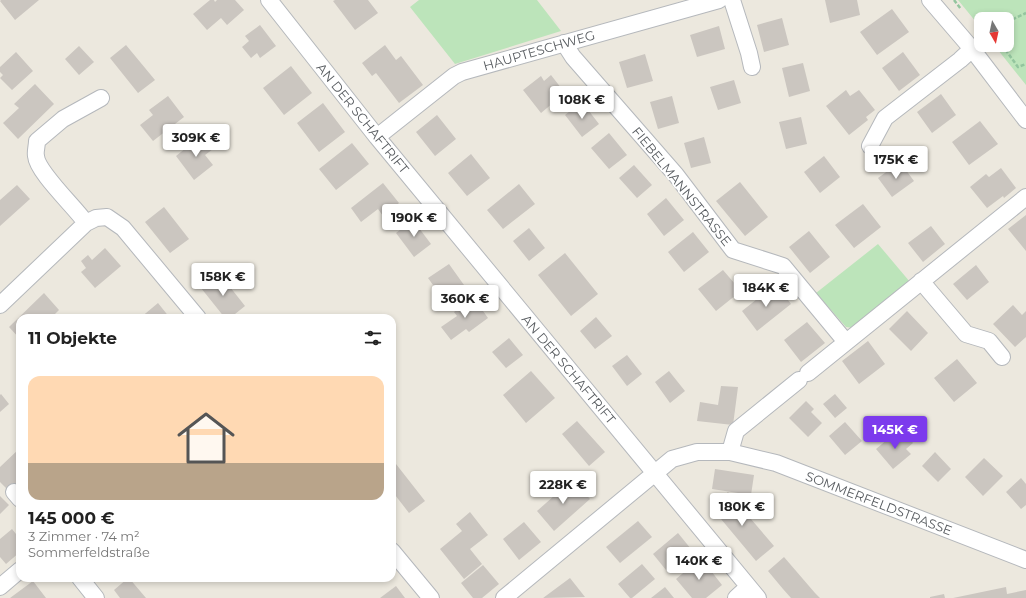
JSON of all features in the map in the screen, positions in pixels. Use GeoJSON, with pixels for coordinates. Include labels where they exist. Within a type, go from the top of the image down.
{"type":"FeatureCollection","features":[{"type":"Feature","properties":{"kind":"street","name":"AN DER SCHAFTRIFT"},"geometry":{"type":"LineString","coordinates":[[269,0],[377,137],[753,593],[736,598]]}},
{"type":"Feature","properties":{"kind":"street","name":"HAUPTESCHWEG"},"geometry":{"type":"LineString","coordinates":[[377,137],[454,76],[462,72],[719,0]]}},
{"type":"Feature","properties":{"kind":"street"},"geometry":{"type":"LineString","coordinates":[[732,0],[752,67]]}},
{"type":"Feature","properties":{"kind":"street"},"geometry":{"type":"LineString","coordinates":[[930,0],[972,49],[1026,120]]}},
{"type":"Feature","properties":{"kind":"street","name":"FIEBELMANNSTRASSE"},"geometry":{"type":"LineString","coordinates":[[564,43],[573,57],[676,176],[733,250],[783,266],[846,342]]}},
{"type":"Feature","properties":{"kind":"street"},"geometry":{"type":"LineString","coordinates":[[870,146],[885,118],[972,49]]}},
{"type":"Feature","properties":{"kind":"street"},"geometry":{"type":"LineString","coordinates":[[86,223],[42,171],[36,157],[37,141],[64,118],[101,98]]}},
{"type":"Feature","properties":{"kind":"street"},"geometry":{"type":"LineString","coordinates":[[730,452],[736,431],[1026,197]]}},
{"type":"Feature","properties":{"kind":"street"},"geometry":{"type":"LineString","coordinates":[[0,305],[86,223],[96,218],[107,217],[124,228],[195,314]]}},
{"type":"Feature","properties":{"kind":"street"},"geometry":{"type":"LineString","coordinates":[[921,281],[966,334],[989,341],[1002,357]]}},
{"type":"Feature","properties":{"kind":"street","name":"SOMMERFELDSTRASSE"},"geometry":{"type":"LineString","coordinates":[[504,598],[672,460],[697,452],[730,452],[776,463],[1026,560]]}},
{"type":"Feature","properties":{"kind":"street"},"geometry":{"type":"LineString","coordinates":[[396,556],[431,598]]}},
{"type":"Feature","properties":{"kind":"street"},"geometry":{"type":"LineString","coordinates":[[0,587],[16,573]]}},
{"type":"Feature","properties":{"kind":"street"},"geometry":{"type":"LineString","coordinates":[[83,582],[96,598]]}},
{"type":"Feature","properties":{"kind":"path"},"geometry":{"type":"LineString","coordinates":[[1014,19],[1026,13]]}},
{"type":"Feature","properties":{"kind":"path"},"geometry":{"type":"LineString","coordinates":[[1007,52],[1018,67],[1026,64]]}},
{"type":"Feature","properties":{"kind":"green space"},"geometry":{"type":"Polygon","coordinates":[[[419,0],[537,0],[561,31],[455,64],[410,7],[419,0]]]}},
{"type":"Feature","properties":{"kind":"green space"},"geometry":{"type":"Polygon","coordinates":[[[958,0],[1026,0],[1026,85],[1000,52],[1014,52],[1014,12],[974,12],[974,19],[958,0]]]}},
{"type":"Feature","properties":{"kind":"green space"},"geometry":{"type":"Polygon","coordinates":[[[878,244],[910,282],[853,328],[846,327],[816,293],[878,244]]]}},
{"type":"Feature","properties":{"kind":"building"},"geometry":{"type":"Polygon","coordinates":[[[39,0],[15,20],[0,1],[39,0]]]}},
{"type":"Feature","properties":{"kind":"building"},"geometry":{"type":"Polygon","coordinates":[[[210,0],[214,0],[215,2],[217,0],[235,0],[244,10],[227,25],[221,18],[207,30],[193,14],[210,0]]]}},
{"type":"Feature","properties":{"kind":"building"},"geometry":{"type":"Polygon","coordinates":[[[368,0],[378,13],[355,30],[333,1],[368,0]]]}},
{"type":"Feature","properties":{"kind":"building"},"geometry":{"type":"Polygon","coordinates":[[[825,0],[857,0],[860,15],[830,23],[825,0]]]}},
{"type":"Feature","properties":{"kind":"building"},"geometry":{"type":"Polygon","coordinates":[[[892,9],[909,32],[877,55],[860,32],[892,9]]]}},
{"type":"Feature","properties":{"kind":"building"},"geometry":{"type":"Polygon","coordinates":[[[782,18],[789,45],[764,52],[757,25],[782,18]]]}},
{"type":"Feature","properties":{"kind":"building"},"geometry":{"type":"Polygon","coordinates":[[[260,25],[276,46],[260,58],[257,53],[251,58],[242,47],[249,41],[245,36],[260,25]]]}},
{"type":"Feature","properties":{"kind":"building"},"geometry":{"type":"Polygon","coordinates":[[[719,26],[725,49],[697,57],[690,35],[719,26]]]}},
{"type":"Feature","properties":{"kind":"building"},"geometry":{"type":"Polygon","coordinates":[[[126,45],[155,80],[138,93],[110,58],[126,45]]]}},
{"type":"Feature","properties":{"kind":"building"},"geometry":{"type":"Polygon","coordinates":[[[385,45],[396,60],[401,56],[423,85],[399,103],[376,73],[372,76],[362,63],[385,45]]]}},
{"type":"Feature","properties":{"kind":"building"},"geometry":{"type":"Polygon","coordinates":[[[79,46],[94,62],[79,75],[65,59],[79,46]]]}},
{"type":"Feature","properties":{"kind":"building"},"geometry":{"type":"Polygon","coordinates":[[[16,52],[33,71],[12,90],[0,78],[3,75],[0,72],[0,67],[16,52]]]}},
{"type":"Feature","properties":{"kind":"building"},"geometry":{"type":"Polygon","coordinates":[[[903,52],[920,75],[899,91],[882,68],[903,52]]]}},
{"type":"Feature","properties":{"kind":"building"},"geometry":{"type":"Polygon","coordinates":[[[645,54],[653,81],[627,88],[619,62],[645,54]]]}},
{"type":"Feature","properties":{"kind":"building"},"geometry":{"type":"Polygon","coordinates":[[[803,63],[810,91],[789,97],[782,68],[803,63]]]}},
{"type":"Feature","properties":{"kind":"building"},"geometry":{"type":"Polygon","coordinates":[[[291,66],[312,93],[284,115],[263,88],[291,66]]]}},
{"type":"Feature","properties":{"kind":"building"},"geometry":{"type":"Polygon","coordinates":[[[551,75],[565,93],[541,113],[523,90],[541,76],[544,81],[551,75]]]}},
{"type":"Feature","properties":{"kind":"building"},"geometry":{"type":"Polygon","coordinates":[[[734,80],[741,103],[718,110],[710,87],[734,80]]]}},
{"type":"Feature","properties":{"kind":"building"},"geometry":{"type":"Polygon","coordinates":[[[35,84],[54,104],[18,139],[3,123],[19,108],[14,104],[35,84]]]}},
{"type":"Feature","properties":{"kind":"building"},"geometry":{"type":"Polygon","coordinates":[[[846,90],[850,96],[859,90],[875,110],[866,117],[868,120],[849,135],[826,106],[846,90]]]}},
{"type":"Feature","properties":{"kind":"building"},"geometry":{"type":"Polygon","coordinates":[[[941,94],[956,115],[932,133],[917,112],[941,94]]]}},
{"type":"Feature","properties":{"kind":"building"},"geometry":{"type":"Polygon","coordinates":[[[168,96],[184,117],[153,141],[140,125],[153,115],[149,110],[168,96]]]}},
{"type":"Feature","properties":{"kind":"building"},"geometry":{"type":"Polygon","coordinates":[[[672,96],[679,123],[658,129],[650,102],[672,96]]]}},
{"type":"Feature","properties":{"kind":"building"},"geometry":{"type":"Polygon","coordinates":[[[582,102],[599,124],[582,137],[565,115],[582,102]]]}},
{"type":"Feature","properties":{"kind":"building"},"geometry":{"type":"Polygon","coordinates":[[[323,103],[345,132],[319,152],[297,123],[323,103]]]}},
{"type":"Feature","properties":{"kind":"building"},"geometry":{"type":"Polygon","coordinates":[[[437,115],[456,139],[435,156],[416,132],[437,115]]]}},
{"type":"Feature","properties":{"kind":"building"},"geometry":{"type":"Polygon","coordinates":[[[801,117],[807,144],[786,149],[779,122],[801,117]]]}},
{"type":"Feature","properties":{"kind":"building"},"geometry":{"type":"Polygon","coordinates":[[[980,121],[998,144],[969,165],[952,142],[980,121]]]}},
{"type":"Feature","properties":{"kind":"building"},"geometry":{"type":"Polygon","coordinates":[[[609,133],[627,155],[609,169],[591,148],[609,133]]]}},
{"type":"Feature","properties":{"kind":"building"},"geometry":{"type":"Polygon","coordinates":[[[202,135],[213,149],[205,155],[213,165],[194,180],[176,156],[202,135]]]}},
{"type":"Feature","properties":{"kind":"building"},"geometry":{"type":"Polygon","coordinates":[[[704,137],[711,163],[691,168],[684,143],[704,137]]]}},
{"type":"Feature","properties":{"kind":"building"},"geometry":{"type":"Polygon","coordinates":[[[352,143],[369,164],[336,190],[319,169],[352,143]]]}},
{"type":"Feature","properties":{"kind":"building"},"geometry":{"type":"Polygon","coordinates":[[[471,154],[490,178],[467,196],[448,173],[471,154]]]}},
{"type":"Feature","properties":{"kind":"building"},"geometry":{"type":"Polygon","coordinates":[[[824,156],[840,177],[820,193],[804,172],[824,156]]]}},
{"type":"Feature","properties":{"kind":"building"},"geometry":{"type":"Polygon","coordinates":[[[900,162],[914,181],[892,197],[878,178],[900,162]]]}},
{"type":"Feature","properties":{"kind":"building"},"geometry":{"type":"Polygon","coordinates":[[[634,165],[652,185],[637,198],[619,178],[634,165]]]}},
{"type":"Feature","properties":{"kind":"building"},"geometry":{"type":"Polygon","coordinates":[[[1001,168],[1016,188],[1004,198],[1003,196],[987,208],[970,187],[986,174],[989,177],[1001,168]]]}},
{"type":"Feature","properties":{"kind":"building"},"geometry":{"type":"Polygon","coordinates":[[[740,182],[768,217],[745,236],[716,201],[740,182]]]}},
{"type":"Feature","properties":{"kind":"building"},"geometry":{"type":"Polygon","coordinates":[[[383,183],[399,203],[383,216],[378,209],[361,222],[351,208],[383,183]]]}},
{"type":"Feature","properties":{"kind":"building"},"geometry":{"type":"Polygon","coordinates":[[[519,184],[535,204],[503,229],[487,210],[519,184]]]}},
{"type":"Feature","properties":{"kind":"building"},"geometry":{"type":"Polygon","coordinates":[[[17,185],[30,199],[0,226],[0,200],[17,185]]]}},
{"type":"Feature","properties":{"kind":"building"},"geometry":{"type":"Polygon","coordinates":[[[666,198],[684,220],[664,236],[647,214],[666,198]]]}},
{"type":"Feature","properties":{"kind":"building"},"geometry":{"type":"Polygon","coordinates":[[[863,204],[881,227],[854,248],[835,225],[863,204]]]}},
{"type":"Feature","properties":{"kind":"building"},"geometry":{"type":"Polygon","coordinates":[[[164,207],[189,239],[170,253],[145,222],[164,207]]]}},
{"type":"Feature","properties":{"kind":"building"},"geometry":{"type":"Polygon","coordinates":[[[1026,215],[1026,251],[1008,229],[1026,215]]]}},
{"type":"Feature","properties":{"kind":"building"},"geometry":{"type":"Polygon","coordinates":[[[413,220],[431,244],[414,257],[396,233],[413,220]]]}},
{"type":"Feature","properties":{"kind":"building"},"geometry":{"type":"Polygon","coordinates":[[[931,226],[945,244],[923,262],[908,243],[931,226]]]}},
{"type":"Feature","properties":{"kind":"building"},"geometry":{"type":"Polygon","coordinates":[[[529,228],[545,248],[529,261],[513,241],[529,228]]]}},
{"type":"Feature","properties":{"kind":"building"},"geometry":{"type":"Polygon","coordinates":[[[809,231],[830,257],[810,273],[789,247],[809,231]]]}},
{"type":"Feature","properties":{"kind":"building"},"geometry":{"type":"Polygon","coordinates":[[[693,232],[709,252],[684,272],[668,252],[693,232]]]}},
{"type":"Feature","properties":{"kind":"building"},"geometry":{"type":"Polygon","coordinates":[[[105,248],[121,266],[95,288],[81,272],[86,268],[81,261],[88,255],[92,260],[105,248]]]}},
{"type":"Feature","properties":{"kind":"building"},"geometry":{"type":"Polygon","coordinates":[[[565,253],[598,294],[571,316],[538,275],[565,253]]]}},
{"type":"Feature","properties":{"kind":"building"},"geometry":{"type":"Polygon","coordinates":[[[449,264],[464,285],[443,299],[428,278],[449,264]]]}},
{"type":"Feature","properties":{"kind":"building"},"geometry":{"type":"Polygon","coordinates":[[[976,265],[989,282],[967,300],[953,284],[976,265]]]}},
{"type":"Feature","properties":{"kind":"building"},"geometry":{"type":"Polygon","coordinates":[[[723,270],[741,291],[716,311],[698,289],[723,270]]]}},
{"type":"Feature","properties":{"kind":"building"},"geometry":{"type":"Polygon","coordinates":[[[219,273],[245,306],[235,314],[222,314],[201,288],[219,273]]]}},
{"type":"Feature","properties":{"kind":"building"},"geometry":{"type":"Polygon","coordinates":[[[776,284],[791,304],[757,331],[742,311],[776,284]]]}},
{"type":"Feature","properties":{"kind":"building"},"geometry":{"type":"Polygon","coordinates":[[[44,293],[59,310],[55,314],[22,314],[44,293]]]}},
{"type":"Feature","properties":{"kind":"building"},"geometry":{"type":"Polygon","coordinates":[[[473,297],[488,318],[469,332],[466,329],[451,340],[441,327],[457,316],[454,312],[473,297]]]}},
{"type":"Feature","properties":{"kind":"building"},"geometry":{"type":"Polygon","coordinates":[[[158,303],[167,314],[145,314],[158,303]]]}},
{"type":"Feature","properties":{"kind":"building"},"geometry":{"type":"Polygon","coordinates":[[[1013,305],[1022,315],[1026,311],[1026,337],[1015,347],[993,324],[1013,305]]]}},
{"type":"Feature","properties":{"kind":"building"},"geometry":{"type":"Polygon","coordinates":[[[907,311],[928,333],[911,351],[889,329],[907,311]]]}},
{"type":"Feature","properties":{"kind":"building"},"geometry":{"type":"Polygon","coordinates":[[[596,317],[612,336],[595,349],[580,331],[596,317]]]}},
{"type":"Feature","properties":{"kind":"building"},"geometry":{"type":"Polygon","coordinates":[[[16,320],[16,335],[9,327],[16,320]]]}},
{"type":"Feature","properties":{"kind":"building"},"geometry":{"type":"Polygon","coordinates":[[[807,322],[825,343],[801,362],[784,340],[807,322]]]}},
{"type":"Feature","properties":{"kind":"building"},"geometry":{"type":"Polygon","coordinates":[[[509,338],[523,355],[506,368],[492,352],[509,338]]]}},
{"type":"Feature","properties":{"kind":"building"},"geometry":{"type":"Polygon","coordinates":[[[868,341],[885,364],[859,384],[842,361],[868,341]]]}},
{"type":"Feature","properties":{"kind":"building"},"geometry":{"type":"Polygon","coordinates":[[[627,355],[642,374],[627,386],[612,366],[627,355]]]}},
{"type":"Feature","properties":{"kind":"building"},"geometry":{"type":"Polygon","coordinates":[[[957,359],[977,383],[954,402],[934,378],[957,359]]]}},
{"type":"Feature","properties":{"kind":"building"},"geometry":{"type":"Polygon","coordinates":[[[531,371],[555,398],[526,423],[503,395],[531,371]]]}},
{"type":"Feature","properties":{"kind":"building"},"geometry":{"type":"Polygon","coordinates":[[[669,371],[685,391],[670,403],[655,382],[669,371]]]}},
{"type":"Feature","properties":{"kind":"building"},"geometry":{"type":"Polygon","coordinates":[[[721,386],[738,387],[733,425],[697,421],[700,402],[718,405],[721,386]]]}},
{"type":"Feature","properties":{"kind":"building"},"geometry":{"type":"Polygon","coordinates":[[[1,394],[9,404],[0,412],[0,395],[1,394]]]}},
{"type":"Feature","properties":{"kind":"building"},"geometry":{"type":"Polygon","coordinates":[[[835,394],[847,408],[835,418],[823,404],[835,394]]]}},
{"type":"Feature","properties":{"kind":"building"},"geometry":{"type":"Polygon","coordinates":[[[806,401],[814,409],[811,412],[822,423],[808,437],[789,418],[806,401]]]}},
{"type":"Feature","properties":{"kind":"building"},"geometry":{"type":"Polygon","coordinates":[[[577,421],[605,452],[589,466],[562,434],[577,421]]]}},
{"type":"Feature","properties":{"kind":"building"},"geometry":{"type":"Polygon","coordinates":[[[845,422],[862,441],[845,455],[829,436],[845,422]]]}},
{"type":"Feature","properties":{"kind":"building"},"geometry":{"type":"Polygon","coordinates":[[[894,434],[899,440],[906,434],[913,443],[906,449],[911,454],[893,469],[876,449],[894,434]]]}},
{"type":"Feature","properties":{"kind":"building"},"geometry":{"type":"Polygon","coordinates":[[[16,452],[16,486],[13,483],[7,489],[0,482],[0,467],[16,452]]]}},
{"type":"Feature","properties":{"kind":"building"},"geometry":{"type":"Polygon","coordinates":[[[935,452],[951,469],[938,482],[922,466],[935,452]]]}},
{"type":"Feature","properties":{"kind":"building"},"geometry":{"type":"Polygon","coordinates":[[[984,458],[1003,476],[983,496],[965,477],[984,458]]]}},
{"type":"Feature","properties":{"kind":"building"},"geometry":{"type":"Polygon","coordinates":[[[396,464],[425,501],[409,513],[396,496],[396,464]]]}},
{"type":"Feature","properties":{"kind":"building"},"geometry":{"type":"Polygon","coordinates":[[[715,469],[754,475],[751,495],[712,489],[715,469]]]}},
{"type":"Feature","properties":{"kind":"building"},"geometry":{"type":"Polygon","coordinates":[[[1021,478],[1026,484],[1026,505],[1021,509],[1006,492],[1021,478]]]}},
{"type":"Feature","properties":{"kind":"building"},"geometry":{"type":"Polygon","coordinates":[[[572,480],[590,499],[554,531],[537,511],[572,480]]]}},
{"type":"Feature","properties":{"kind":"building"},"geometry":{"type":"Polygon","coordinates":[[[728,492],[774,546],[756,561],[711,507],[728,492]]]}},
{"type":"Feature","properties":{"kind":"building"},"geometry":{"type":"Polygon","coordinates":[[[0,496],[9,505],[0,514],[0,496]]]}},
{"type":"Feature","properties":{"kind":"building"},"geometry":{"type":"Polygon","coordinates":[[[470,512],[488,535],[470,549],[482,564],[464,579],[440,549],[462,531],[456,524],[470,512]]]}},
{"type":"Feature","properties":{"kind":"building"},"geometry":{"type":"Polygon","coordinates":[[[638,521],[652,537],[620,563],[606,547],[638,521]]]}},
{"type":"Feature","properties":{"kind":"building"},"geometry":{"type":"Polygon","coordinates":[[[524,522],[541,542],[519,560],[503,539],[524,522]]]}},
{"type":"Feature","properties":{"kind":"building"},"geometry":{"type":"Polygon","coordinates":[[[12,529],[16,534],[16,555],[6,564],[0,557],[0,539],[12,529]]]}},
{"type":"Feature","properties":{"kind":"building"},"geometry":{"type":"Polygon","coordinates":[[[678,533],[691,549],[666,570],[653,554],[678,533]]]}},
{"type":"Feature","properties":{"kind":"building"},"geometry":{"type":"Polygon","coordinates":[[[784,557],[820,598],[791,598],[783,589],[768,571],[784,557]]]}},
{"type":"Feature","properties":{"kind":"building"},"geometry":{"type":"Polygon","coordinates":[[[701,558],[722,585],[706,598],[692,598],[676,579],[701,558]]]}},
{"type":"Feature","properties":{"kind":"building"},"geometry":{"type":"Polygon","coordinates":[[[642,564],[655,579],[632,598],[630,598],[618,584],[642,564]]]}},
{"type":"Feature","properties":{"kind":"building"},"geometry":{"type":"Polygon","coordinates":[[[483,565],[499,584],[482,598],[473,598],[461,583],[483,565]]]}},
{"type":"Feature","properties":{"kind":"building"},"geometry":{"type":"Polygon","coordinates":[[[570,578],[585,597],[543,598],[570,578]]]}},
{"type":"Feature","properties":{"kind":"building"},"geometry":{"type":"Polygon","coordinates":[[[34,582],[46,598],[10,598],[34,582]]]}},
{"type":"Feature","properties":{"kind":"building"},"geometry":{"type":"Polygon","coordinates":[[[123,582],[132,582],[146,598],[120,598],[114,590],[123,582]]]}},
{"type":"Feature","properties":{"kind":"building"},"geometry":{"type":"Polygon","coordinates":[[[396,586],[405,598],[380,598],[396,586]]]}},
{"type":"Feature","properties":{"kind":"building"},"geometry":{"type":"Polygon","coordinates":[[[665,587],[674,598],[651,598],[665,587]]]}},
{"type":"Feature","properties":{"kind":"building"},"geometry":{"type":"Polygon","coordinates":[[[1006,587],[1007,594],[1026,590],[1026,598],[953,598],[1006,587]]]}},
{"type":"Feature","properties":{"kind":"building"},"geometry":{"type":"Polygon","coordinates":[[[944,594],[945,598],[930,598],[930,597],[944,594]]]}}]}
